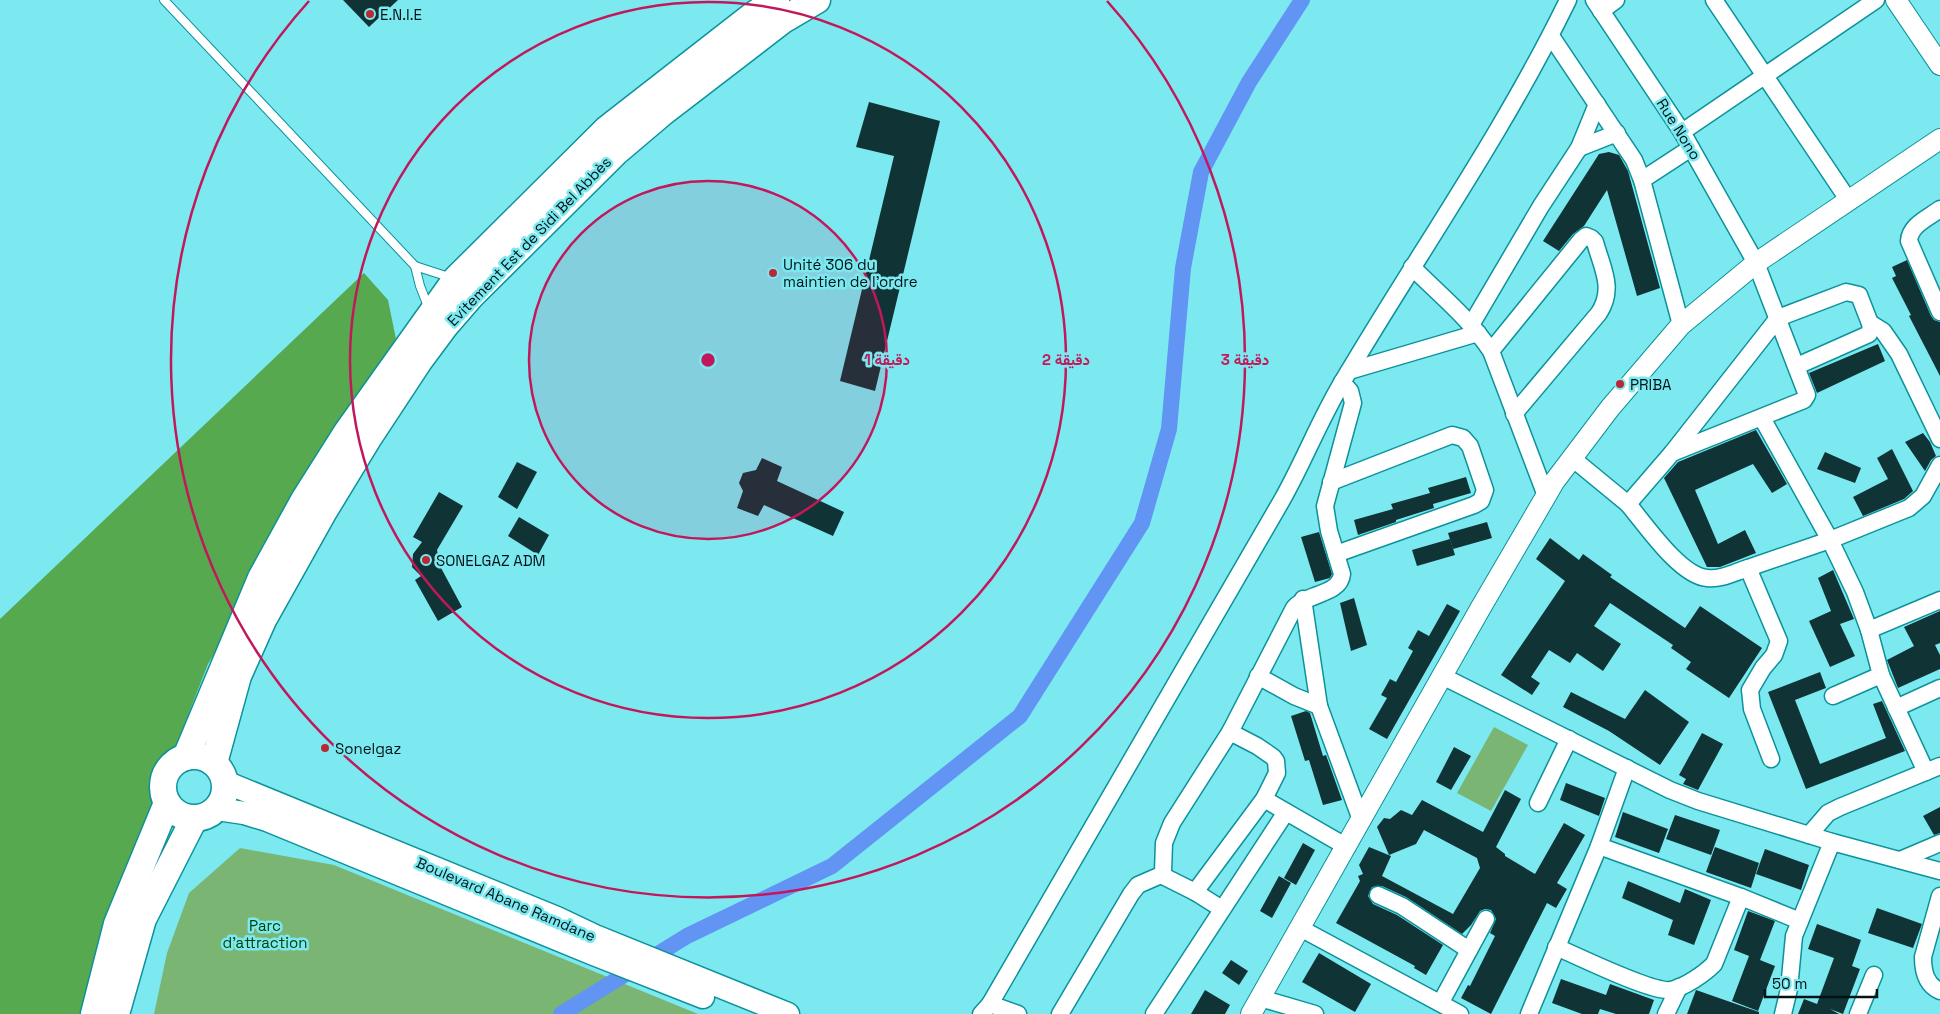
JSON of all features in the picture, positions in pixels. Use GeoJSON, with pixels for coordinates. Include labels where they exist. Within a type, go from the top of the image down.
{"type":"FeatureCollection","features":[{"type":"Feature","properties":{"kind":"highway","name":"Evitement Est de Sidi Bel Abbès"},"geometry":{"type":"LineString","coordinates":[[186,757],[261,578],[304,500],[346,432],[465,286],[607,129],[776,0]]}},
{"type":"Feature","properties":{"kind":"highway","name":"Evitement Est de Sidi Bel Abbès"},"geometry":{"type":"LineString","coordinates":[[465,286],[662,113],[783,20],[817,0]]}},
{"type":"Feature","properties":{"kind":"highway","name":"Evitement Est de Sidi Bel Abbès"},"geometry":{"type":"LineString","coordinates":[[220,772],[238,676],[263,620],[324,511],[369,437],[419,361],[437,320]]}},
{"type":"Feature","properties":{"kind":"highway"},"geometry":{"type":"LineString","coordinates":[[116,1014],[143,919],[205,814],[222,801],[225,792],[220,772],[205,758],[196,756],[178,760],[166,773],[163,783],[163,793],[167,802],[178,814],[205,814]]}},
{"type":"Feature","properties":{"kind":"highway"},"geometry":{"type":"LineString","coordinates":[[94,1014],[117,924],[167,802]]}},
{"type":"Feature","properties":{"kind":"main road","name":"Boulevard Abane Ramdane"},"geometry":{"type":"LineString","coordinates":[[220,772],[557,918],[593,945]]}},
{"type":"Feature","properties":{"kind":"main road","name":"Boulevard Abane Ramdane"},"geometry":{"type":"LineString","coordinates":[[205,814],[244,813],[267,820],[686,982],[788,1014]]}},
{"type":"Feature","properties":{"kind":"main road","name":"Boulevard Abane Ramdane"},"geometry":{"type":"LineString","coordinates":[[686,982],[746,1014]]}},
{"type":"Feature","properties":{"kind":"street"},"geometry":{"type":"LineString","coordinates":[[1018,1014],[986,1009],[1137,755],[1285,496],[1346,376],[1496,131],[1551,36],[1568,0]]}},
{"type":"Feature","properties":{"kind":"street"},"geometry":{"type":"LineString","coordinates":[[1598,6],[1616,0]]}},
{"type":"Feature","properties":{"kind":"street"},"geometry":{"type":"LineString","coordinates":[[1714,0],[1849,201]]}},
{"type":"Feature","properties":{"kind":"street"},"geometry":{"type":"LineString","coordinates":[[1682,132],[1876,0]]}},
{"type":"Feature","properties":{"kind":"street"},"geometry":{"type":"LineString","coordinates":[[1896,0],[1940,65]]}},
{"type":"Feature","properties":{"kind":"street","name":"Rue Nono"},"geometry":{"type":"LineString","coordinates":[[1598,6],[1682,132],[1756,263],[1778,318],[1797,366],[1807,398],[1762,418]]}},
{"type":"Feature","properties":{"kind":"street"},"geometry":{"type":"LineString","coordinates":[[1551,36],[1634,160],[1642,180],[1681,325]]}},
{"type":"Feature","properties":{"kind":"street"},"geometry":{"type":"LineString","coordinates":[[1346,376],[1474,329],[1541,206],[1579,148],[1597,104]]}},
{"type":"Feature","properties":{"kind":"street"},"geometry":{"type":"LineString","coordinates":[[1579,148],[1617,133]]}},
{"type":"Feature","properties":{"kind":"street"},"geometry":{"type":"LineString","coordinates":[[1315,1014],[1256,1006],[1442,676],[1546,496],[1572,458],[1610,408],[1681,325],[1756,263],[1940,139]]}},
{"type":"Feature","properties":{"kind":"street"},"geometry":{"type":"LineString","coordinates":[[1642,180],[1691,148]]}},
{"type":"Feature","properties":{"kind":"street"},"geometry":{"type":"LineString","coordinates":[[1940,209],[1914,227],[1909,234],[1908,242],[1940,312]]}},
{"type":"Feature","properties":{"kind":"street"},"geometry":{"type":"LineString","coordinates":[[1492,351],[1580,240],[1586,236],[1591,238],[1595,242],[1607,285],[1607,299],[1599,313],[1514,414]]}},
{"type":"Feature","properties":{"kind":"street"},"geometry":{"type":"LineString","coordinates":[[1412,267],[1474,329],[1492,351],[1546,496]]}},
{"type":"Feature","properties":{"kind":"street"},"geometry":{"type":"LineString","coordinates":[[1628,504],[1672,453],[1778,318],[1849,292],[1861,298],[1871,329],[1866,336],[1797,366]]}},
{"type":"Feature","properties":{"kind":"street"},"geometry":{"type":"LineString","coordinates":[[1870,323],[1884,331],[1896,348],[1940,439]]}},
{"type":"Feature","properties":{"kind":"street"},"geometry":{"type":"LineString","coordinates":[[1060,1014],[1131,894],[1138,885],[1161,875],[1164,868],[1164,843],[1172,823],[1230,732],[1288,616],[1304,599],[1338,585],[1342,574],[1329,531],[1324,506],[1353,403],[1346,376]]}},
{"type":"Feature","properties":{"kind":"street"},"geometry":{"type":"LineString","coordinates":[[1672,453],[1762,418],[1830,540],[1855,592],[1869,630],[1881,675],[1896,708],[1933,769],[1840,806],[1828,813],[1809,835]]}},
{"type":"Feature","properties":{"kind":"street"},"geometry":{"type":"LineString","coordinates":[[1331,482],[1452,435],[1463,438],[1470,446],[1485,490],[1481,501],[1474,505],[1336,554]]}},
{"type":"Feature","properties":{"kind":"street"},"geometry":{"type":"LineString","coordinates":[[1572,458],[1628,504],[1672,556],[1698,576],[1709,579],[1723,577],[1830,540],[1915,504],[1923,496],[1940,465]]}},
{"type":"Feature","properties":{"kind":"street"},"geometry":{"type":"LineString","coordinates":[[1748,568],[1779,641],[1774,655],[1763,668],[1750,690],[1752,709],[1771,759]]}},
{"type":"Feature","properties":{"kind":"street"},"geometry":{"type":"LineString","coordinates":[[1304,599],[1319,706],[1360,820]]}},
{"type":"Feature","properties":{"kind":"street"},"geometry":{"type":"LineString","coordinates":[[1869,630],[1940,600]]}},
{"type":"Feature","properties":{"kind":"street"},"geometry":{"type":"LineString","coordinates":[[1833,696],[1881,675]]}},
{"type":"Feature","properties":{"kind":"street"},"geometry":{"type":"LineString","coordinates":[[1258,676],[1294,696],[1319,706]]}},
{"type":"Feature","properties":{"kind":"street"},"geometry":{"type":"LineString","coordinates":[[1442,676],[1670,790],[1698,801],[1832,842],[1940,871]]}},
{"type":"Feature","properties":{"kind":"street"},"geometry":{"type":"LineString","coordinates":[[1896,708],[1940,688]]}},
{"type":"Feature","properties":{"kind":"street"},"geometry":{"type":"LineString","coordinates":[[1195,892],[1264,798],[1277,773],[1276,761],[1268,753],[1230,732]]}},
{"type":"Feature","properties":{"kind":"street"},"geometry":{"type":"LineString","coordinates":[[1538,804],[1569,739]]}},
{"type":"Feature","properties":{"kind":"street"},"geometry":{"type":"LineString","coordinates":[[1529,1014],[1599,846],[1627,768]]}},
{"type":"Feature","properties":{"kind":"street"},"geometry":{"type":"LineString","coordinates":[[1264,798],[1346,847]]}},
{"type":"Feature","properties":{"kind":"street"},"geometry":{"type":"LineString","coordinates":[[1154,1014],[1286,812]]}},
{"type":"Feature","properties":{"kind":"street"},"geometry":{"type":"LineString","coordinates":[[1783,1014],[1789,989],[1794,936],[1832,842]]}},
{"type":"Feature","properties":{"kind":"street"},"geometry":{"type":"LineString","coordinates":[[1900,860],[1940,843]]}},
{"type":"Feature","properties":{"kind":"street"},"geometry":{"type":"LineString","coordinates":[[1599,846],[1741,897],[1800,921]]}},
{"type":"Feature","properties":{"kind":"street"},"geometry":{"type":"LineString","coordinates":[[1161,875],[1195,892],[1222,909]]}},
{"type":"Feature","properties":{"kind":"street"},"geometry":{"type":"LineString","coordinates":[[1378,895],[1402,906],[1469,950]]}},
{"type":"Feature","properties":{"kind":"street"},"geometry":{"type":"LineString","coordinates":[[1940,896],[1923,957],[1923,966],[1927,981],[1940,991]]}},
{"type":"Feature","properties":{"kind":"street"},"geometry":{"type":"LineString","coordinates":[[1556,946],[1637,981],[1669,990],[1679,988],[1708,970],[1714,964],[1741,897]]}},
{"type":"Feature","properties":{"kind":"street"},"geometry":{"type":"LineString","coordinates":[[1440,1002],[1486,919]]}},
{"type":"Feature","properties":{"kind":"street"},"geometry":{"type":"LineString","coordinates":[[1300,928],[1460,1014]]}},
{"type":"Feature","properties":{"kind":"street"},"geometry":{"type":"LineString","coordinates":[[1858,1014],[1874,975]]}},
{"type":"Feature","properties":{"kind":"street"},"geometry":{"type":"LineString","coordinates":[[1666,1014],[1679,988]]}},
{"type":"Feature","properties":{"kind":"lane"},"geometry":{"type":"LineString","coordinates":[[164,0],[415,266],[465,286]]}},
{"type":"Feature","properties":{"kind":"lane"},"geometry":{"type":"LineString","coordinates":[[415,266],[420,286],[437,320]]}},
{"type":"Feature","properties":{"kind":"green space"},"geometry":{"type":"Polygon","coordinates":[[[364,273],[388,300],[397,344],[208,664],[133,856],[88,1014],[0,1014],[0,619],[364,273]]]}},
{"type":"Feature","properties":{"kind":"green space"},"geometry":{"type":"Polygon","coordinates":[[[1494,727],[1528,745],[1491,811],[1457,793],[1494,727]]]}},
{"type":"Feature","properties":{"kind":"green space","name":"Parc d'attraction"},"geometry":{"type":"Polygon","coordinates":[[[240,848],[334,865],[698,1014],[154,1014],[167,953],[189,893],[240,848]]]}},
{"type":"Feature","properties":{"kind":"building","name":"E.N.I.E"},"geometry":{"type":"Polygon","coordinates":[[[343,0],[398,0],[369,27],[343,0]]]}},
{"type":"Feature","properties":{"kind":"building"},"geometry":{"type":"Polygon","coordinates":[[[869,102],[940,121],[875,391],[840,381],[894,156],[856,147],[869,102]]]}},
{"type":"Feature","properties":{"kind":"building"},"geometry":{"type":"Polygon","coordinates":[[[1609,152],[1619,155],[1628,171],[1660,288],[1637,296],[1607,190],[1584,226],[1573,234],[1559,251],[1543,241],[1599,154],[1609,152]]]}},
{"type":"Feature","properties":{"kind":"building"},"geometry":{"type":"Polygon","coordinates":[[[1907,260],[1931,316],[1934,320],[1940,322],[1940,376],[1892,278],[1896,276],[1892,267],[1907,260]]]}},
{"type":"Feature","properties":{"kind":"building"},"geometry":{"type":"Polygon","coordinates":[[[1878,344],[1885,361],[1817,393],[1809,373],[1878,344]]]}},
{"type":"Feature","properties":{"kind":"building"},"geometry":{"type":"Polygon","coordinates":[[[1756,430],[1787,484],[1772,493],[1753,464],[1695,490],[1718,544],[1745,530],[1756,553],[1720,567],[1707,567],[1664,478],[1678,462],[1756,430]]]}},
{"type":"Feature","properties":{"kind":"building"},"geometry":{"type":"Polygon","coordinates":[[[1923,433],[1930,442],[1936,456],[1931,460],[1925,471],[1905,442],[1923,433]]]}},
{"type":"Feature","properties":{"kind":"building"},"geometry":{"type":"Polygon","coordinates":[[[1892,449],[1913,491],[1904,499],[1863,516],[1853,497],[1888,479],[1877,458],[1892,449]]]}},
{"type":"Feature","properties":{"kind":"building"},"geometry":{"type":"Polygon","coordinates":[[[1825,452],[1861,468],[1855,483],[1817,469],[1825,452]]]}},
{"type":"Feature","properties":{"kind":"building"},"geometry":{"type":"Polygon","coordinates":[[[762,458],[782,467],[777,481],[844,512],[833,536],[764,505],[758,516],[737,508],[743,491],[739,483],[743,473],[756,470],[762,458]]]}},
{"type":"Feature","properties":{"kind":"building"},"geometry":{"type":"Polygon","coordinates":[[[517,462],[537,472],[517,509],[498,497],[517,462]]]}},
{"type":"Feature","properties":{"kind":"building"},"geometry":{"type":"Polygon","coordinates":[[[1466,477],[1471,493],[1433,504],[1434,508],[1358,535],[1354,520],[1393,509],[1391,504],[1430,493],[1428,488],[1466,477]]]}},
{"type":"Feature","properties":{"kind":"building","name":"SONELGAZ ADM"},"geometry":{"type":"Polygon","coordinates":[[[439,492],[463,506],[437,550],[440,566],[462,607],[438,621],[415,580],[421,576],[412,567],[413,554],[422,542],[413,537],[439,492]]]}},
{"type":"Feature","properties":{"kind":"building"},"geometry":{"type":"Polygon","coordinates":[[[519,517],[549,535],[538,555],[508,536],[519,517]]]}},
{"type":"Feature","properties":{"kind":"building"},"geometry":{"type":"Polygon","coordinates":[[[1487,522],[1492,538],[1453,549],[1448,533],[1487,522]]]}},
{"type":"Feature","properties":{"kind":"building"},"geometry":{"type":"Polygon","coordinates":[[[1319,532],[1332,574],[1330,578],[1315,582],[1301,537],[1319,532]]]}},
{"type":"Feature","properties":{"kind":"building"},"geometry":{"type":"Polygon","coordinates":[[[1550,538],[1579,560],[1583,554],[1612,575],[1610,577],[1685,628],[1700,606],[1762,648],[1729,698],[1686,669],[1691,662],[1671,648],[1673,645],[1610,603],[1594,626],[1621,644],[1603,671],[1577,653],[1570,663],[1549,650],[1531,677],[1540,683],[1532,695],[1501,675],[1565,581],[1536,559],[1550,538]]]}},
{"type":"Feature","properties":{"kind":"building"},"geometry":{"type":"Polygon","coordinates":[[[1450,539],[1455,555],[1417,566],[1412,550],[1450,539]]]}},
{"type":"Feature","properties":{"kind":"building"},"geometry":{"type":"Polygon","coordinates":[[[1833,570],[1854,619],[1840,624],[1855,656],[1830,667],[1809,621],[1831,611],[1818,578],[1833,570]]]}},
{"type":"Feature","properties":{"kind":"building"},"geometry":{"type":"Polygon","coordinates":[[[1354,598],[1367,645],[1351,651],[1340,603],[1354,598]]]}},
{"type":"Feature","properties":{"kind":"building"},"geometry":{"type":"Polygon","coordinates":[[[1447,604],[1460,611],[1387,739],[1369,729],[1387,698],[1381,695],[1390,679],[1396,682],[1413,651],[1408,648],[1418,630],[1429,636],[1447,604]]]}},
{"type":"Feature","properties":{"kind":"building"},"geometry":{"type":"Polygon","coordinates":[[[1940,611],[1940,643],[1935,645],[1940,655],[1940,669],[1898,688],[1887,660],[1914,646],[1904,627],[1940,611]]]}},
{"type":"Feature","properties":{"kind":"building"},"geometry":{"type":"Polygon","coordinates":[[[1820,672],[1826,688],[1795,700],[1820,764],[1886,738],[1873,704],[1882,701],[1905,751],[1806,789],[1768,692],[1820,672]]]}},
{"type":"Feature","properties":{"kind":"building"},"geometry":{"type":"Polygon","coordinates":[[[1645,690],[1689,722],[1660,765],[1609,731],[1563,707],[1571,692],[1625,719],[1645,690]]]}},
{"type":"Feature","properties":{"kind":"building"},"geometry":{"type":"Polygon","coordinates":[[[1306,711],[1310,713],[1323,756],[1326,755],[1342,800],[1323,805],[1309,760],[1305,761],[1291,716],[1306,711]]]}},
{"type":"Feature","properties":{"kind":"building"},"geometry":{"type":"Polygon","coordinates":[[[1702,733],[1723,744],[1698,790],[1683,784],[1686,779],[1679,775],[1702,733]]]}},
{"type":"Feature","properties":{"kind":"building"},"geometry":{"type":"Polygon","coordinates":[[[1454,747],[1471,756],[1451,790],[1436,782],[1454,747]]]}},
{"type":"Feature","properties":{"kind":"building"},"geometry":{"type":"Polygon","coordinates":[[[1566,783],[1605,798],[1599,816],[1560,800],[1566,783]]]}},
{"type":"Feature","properties":{"kind":"building"},"geometry":{"type":"Polygon","coordinates":[[[1505,790],[1521,799],[1496,847],[1505,856],[1535,874],[1564,823],[1585,835],[1557,883],[1567,889],[1556,908],[1547,903],[1491,1014],[1461,998],[1468,985],[1470,986],[1495,936],[1490,933],[1496,919],[1491,910],[1485,909],[1480,911],[1471,925],[1462,934],[1406,897],[1382,886],[1372,887],[1368,896],[1373,904],[1397,915],[1443,945],[1426,975],[1414,968],[1415,966],[1336,923],[1360,881],[1358,876],[1363,874],[1359,865],[1369,847],[1391,856],[1382,876],[1453,914],[1480,868],[1477,858],[1424,830],[1416,844],[1389,855],[1377,827],[1384,818],[1390,819],[1401,810],[1412,815],[1422,800],[1483,832],[1505,790]]]}},
{"type":"Feature","properties":{"kind":"building"},"geometry":{"type":"Polygon","coordinates":[[[1940,807],[1940,833],[1934,835],[1923,816],[1940,807]]]}},
{"type":"Feature","properties":{"kind":"building"},"geometry":{"type":"Polygon","coordinates":[[[1623,812],[1668,829],[1659,853],[1615,837],[1623,812]]]}},
{"type":"Feature","properties":{"kind":"building"},"geometry":{"type":"Polygon","coordinates":[[[1675,815],[1720,830],[1711,855],[1666,839],[1675,815]]]}},
{"type":"Feature","properties":{"kind":"building"},"geometry":{"type":"Polygon","coordinates":[[[1303,843],[1315,850],[1296,885],[1284,878],[1303,843]]]}},
{"type":"Feature","properties":{"kind":"building"},"geometry":{"type":"Polygon","coordinates":[[[1715,847],[1759,863],[1751,888],[1706,872],[1715,847]]]}},
{"type":"Feature","properties":{"kind":"building"},"geometry":{"type":"Polygon","coordinates":[[[1765,849],[1809,865],[1801,890],[1756,874],[1765,849]]]}},
{"type":"Feature","properties":{"kind":"building"},"geometry":{"type":"Polygon","coordinates":[[[1279,876],[1291,883],[1272,918],[1260,911],[1279,876]]]}},
{"type":"Feature","properties":{"kind":"building"},"geometry":{"type":"Polygon","coordinates":[[[1628,881],[1680,903],[1685,889],[1711,900],[1694,945],[1668,935],[1673,920],[1622,898],[1628,881]]]}},
{"type":"Feature","properties":{"kind":"building"},"geometry":{"type":"Polygon","coordinates":[[[1877,908],[1922,924],[1913,948],[1868,933],[1877,908]]]}},
{"type":"Feature","properties":{"kind":"building"},"geometry":{"type":"Polygon","coordinates":[[[1748,911],[1775,921],[1760,960],[1775,966],[1758,1011],[1732,1001],[1749,956],[1734,950],[1748,911]]]}},
{"type":"Feature","properties":{"kind":"building"},"geometry":{"type":"Polygon","coordinates":[[[1817,924],[1861,940],[1852,966],[1860,969],[1843,1014],[1830,1009],[1839,1014],[1798,1014],[1804,999],[1817,1004],[1834,958],[1808,949],[1817,924]]]}},
{"type":"Feature","properties":{"kind":"building"},"geometry":{"type":"Polygon","coordinates":[[[1319,953],[1371,984],[1355,1012],[1302,982],[1319,953]]]}},
{"type":"Feature","properties":{"kind":"building"},"geometry":{"type":"Polygon","coordinates":[[[1231,960],[1248,971],[1239,985],[1222,973],[1231,960]]]}},
{"type":"Feature","properties":{"kind":"building"},"geometry":{"type":"Polygon","coordinates":[[[1561,979],[1606,995],[1610,984],[1654,1000],[1649,1014],[1616,1014],[1600,1009],[1598,1014],[1582,1014],[1552,1003],[1561,979]]]}},
{"type":"Feature","properties":{"kind":"building"},"geometry":{"type":"Polygon","coordinates":[[[1205,990],[1230,1005],[1225,1014],[1191,1014],[1205,990]]]}},
{"type":"Feature","properties":{"kind":"building"},"geometry":{"type":"Polygon","coordinates":[[[1696,990],[1759,1012],[1759,1014],[1687,1014],[1696,990]]]}},
{"type":"Feature","properties":{"kind":"waterway"},"geometry":{"type":"LineString","coordinates":[[561,1014],[687,936],[832,866],[1020,716],[1142,523],[1169,429],[1183,268],[1201,172],[1249,82],[1302,0]]}},
{"type":"Feature","properties":{"kind":"place","name":"E.N.I.E"},"geometry":{"type":"Point","coordinates":[370,14]}},
{"type":"Feature","properties":{"kind":"place","name":"Unité 306 du maintien de l'ordre"},"geometry":{"type":"Point","coordinates":[773,273]}},
{"type":"Feature","properties":{"kind":"place","name":"PRIBA"},"geometry":{"type":"Point","coordinates":[1620,384]}},
{"type":"Feature","properties":{"kind":"place","name":"SONELGAZ ADM"},"geometry":{"type":"Point","coordinates":[426,560]}},
{"type":"Feature","properties":{"kind":"place","name":"Sonelgaz"},"geometry":{"type":"Point","coordinates":[325,748]}}]}
